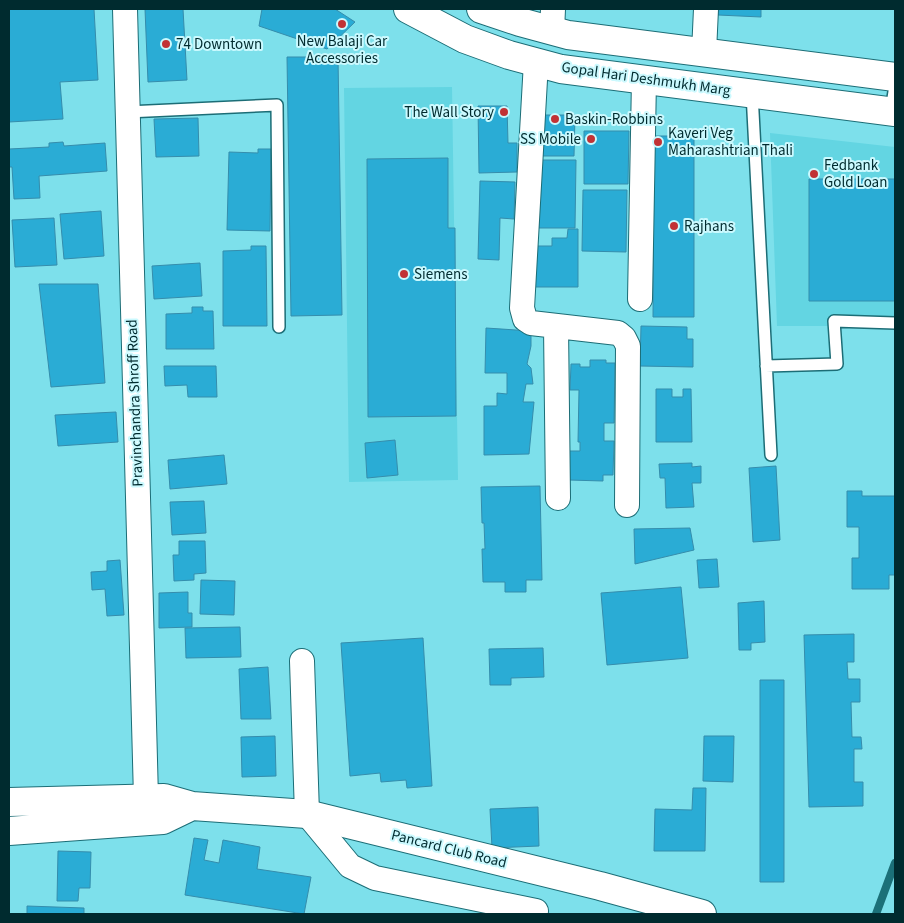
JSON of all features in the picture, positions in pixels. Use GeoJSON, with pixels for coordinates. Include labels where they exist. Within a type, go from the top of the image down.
{"type":"FeatureCollection","features":[{"type":"Feature","properties":{"kind":"main road","name":"Gopal Hari Deshmukh Marg"},"geometry":{"type":"LineString","coordinates":[[408,9],[465,40],[509,55],[561,69],[893,111]]}},
{"type":"Feature","properties":{"kind":"main road"},"geometry":{"type":"LineString","coordinates":[[481,9],[520,22],[553,20],[568,35],[895,77]]}},
{"type":"Feature","properties":{"kind":"main road","name":"Pancard Club Road"},"geometry":{"type":"LineString","coordinates":[[9,802],[164,798],[192,806],[307,814],[600,886],[702,914]]}},
{"type":"Feature","properties":{"kind":"main road","name":"Pancard Club Road"},"geometry":{"type":"LineString","coordinates":[[9,832],[163,820],[192,806]]}},
{"type":"Feature","properties":{"kind":"street","name":"Pravinchandra Shroff Road"},"geometry":{"type":"LineString","coordinates":[[125,9],[146,798]]}},
{"type":"Feature","properties":{"kind":"street"},"geometry":{"type":"LineString","coordinates":[[704,52],[706,9]]}},
{"type":"Feature","properties":{"kind":"street"},"geometry":{"type":"LineString","coordinates":[[536,62],[522,308],[525,319],[531,323],[618,333],[624,338],[628,346],[628,505]]}},
{"type":"Feature","properties":{"kind":"street"},"geometry":{"type":"LineString","coordinates":[[640,299],[644,79]]}},
{"type":"Feature","properties":{"kind":"street"},"geometry":{"type":"LineString","coordinates":[[556,326],[558,498]]}},
{"type":"Feature","properties":{"kind":"street"},"geometry":{"type":"LineString","coordinates":[[302,661],[307,814],[350,866],[375,878],[536,910]]}},
{"type":"Feature","properties":{"kind":"lane"},"geometry":{"type":"LineString","coordinates":[[893,111],[895,85]]}},
{"type":"Feature","properties":{"kind":"lane"},"geometry":{"type":"LineString","coordinates":[[752,93],[770,455]]}},
{"type":"Feature","properties":{"kind":"lane"},"geometry":{"type":"LineString","coordinates":[[128,112],[278,105],[279,327]]}},
{"type":"Feature","properties":{"kind":"lane"},"geometry":{"type":"LineString","coordinates":[[766,366],[837,364],[834,321],[895,323]]}},
{"type":"Feature","properties":{"kind":"shaded area"},"geometry":{"type":"Polygon","coordinates":[[[452,87],[458,480],[349,482],[344,88],[452,87]]]}},
{"type":"Feature","properties":{"kind":"shaded area"},"geometry":{"type":"Polygon","coordinates":[[[770,133],[895,147],[895,326],[777,326],[770,133]]]}},
{"type":"Feature","properties":{"kind":"building"},"geometry":{"type":"Polygon","coordinates":[[[9,9],[94,9],[98,80],[60,82],[63,119],[9,122],[9,9]]]}},
{"type":"Feature","properties":{"kind":"building","name":"74 Downtown"},"geometry":{"type":"Polygon","coordinates":[[[145,9],[183,9],[187,80],[148,82],[145,9]]]}},
{"type":"Feature","properties":{"kind":"building"},"geometry":{"type":"Polygon","coordinates":[[[262,9],[335,9],[355,22],[327,49],[259,26],[262,9]]]}},
{"type":"Feature","properties":{"kind":"building"},"geometry":{"type":"Polygon","coordinates":[[[719,9],[761,9],[761,17],[718,15],[719,9]]]}},
{"type":"Feature","properties":{"kind":"building"},"geometry":{"type":"Polygon","coordinates":[[[287,57],[338,57],[342,315],[291,316],[287,57]]]}},
{"type":"Feature","properties":{"kind":"building"},"geometry":{"type":"Polygon","coordinates":[[[478,106],[507,106],[508,143],[517,143],[517,172],[479,173],[478,106]]]}},
{"type":"Feature","properties":{"kind":"building"},"geometry":{"type":"Polygon","coordinates":[[[536,115],[575,115],[574,156],[535,156],[536,115]]]}},
{"type":"Feature","properties":{"kind":"building"},"geometry":{"type":"Polygon","coordinates":[[[198,118],[199,156],[156,157],[154,119],[198,118]]]}},
{"type":"Feature","properties":{"kind":"building"},"geometry":{"type":"Polygon","coordinates":[[[584,131],[629,131],[628,184],[584,184],[584,131]]]}},
{"type":"Feature","properties":{"kind":"building","name":"Rajhans"},"geometry":{"type":"Polygon","coordinates":[[[654,136],[694,136],[694,317],[653,317],[654,136]]]}},
{"type":"Feature","properties":{"kind":"building"},"geometry":{"type":"Polygon","coordinates":[[[63,142],[64,146],[105,143],[107,171],[39,176],[40,198],[14,199],[12,167],[9,167],[9,149],[49,147],[49,143],[63,142]]]}},
{"type":"Feature","properties":{"kind":"building"},"geometry":{"type":"Polygon","coordinates":[[[258,149],[271,149],[270,231],[227,230],[229,152],[258,153],[258,149]]]}},
{"type":"Feature","properties":{"kind":"building"},"geometry":{"type":"Polygon","coordinates":[[[448,158],[448,228],[455,228],[456,416],[368,417],[367,159],[448,158]]]}},
{"type":"Feature","properties":{"kind":"building"},"geometry":{"type":"Polygon","coordinates":[[[537,160],[576,160],[575,228],[537,228],[537,160]]]}},
{"type":"Feature","properties":{"kind":"building"},"geometry":{"type":"Polygon","coordinates":[[[809,179],[895,179],[895,301],[809,301],[809,179]]]}},
{"type":"Feature","properties":{"kind":"building"},"geometry":{"type":"Polygon","coordinates":[[[480,181],[515,182],[514,219],[500,218],[499,260],[478,259],[480,181]]]}},
{"type":"Feature","properties":{"kind":"building"},"geometry":{"type":"Polygon","coordinates":[[[583,190],[627,190],[626,252],[582,251],[583,190]]]}},
{"type":"Feature","properties":{"kind":"building"},"geometry":{"type":"Polygon","coordinates":[[[101,211],[104,256],[64,259],[60,214],[101,211]]]}},
{"type":"Feature","properties":{"kind":"building"},"geometry":{"type":"Polygon","coordinates":[[[54,218],[57,265],[15,267],[12,220],[54,218]]]}},
{"type":"Feature","properties":{"kind":"building"},"geometry":{"type":"Polygon","coordinates":[[[568,229],[578,229],[578,287],[535,287],[536,246],[552,246],[552,238],[567,238],[568,229]]]}},
{"type":"Feature","properties":{"kind":"building"},"geometry":{"type":"Polygon","coordinates":[[[251,246],[266,246],[267,326],[223,326],[223,251],[251,250],[251,246]]]}},
{"type":"Feature","properties":{"kind":"building"},"geometry":{"type":"Polygon","coordinates":[[[200,263],[202,296],[154,299],[152,266],[200,263]]]}},
{"type":"Feature","properties":{"kind":"building"},"geometry":{"type":"Polygon","coordinates":[[[39,284],[98,284],[105,383],[51,387],[39,284]]]}},
{"type":"Feature","properties":{"kind":"building"},"geometry":{"type":"Polygon","coordinates":[[[192,307],[203,307],[203,311],[213,311],[214,349],[166,349],[166,314],[192,313],[192,307]]]}},
{"type":"Feature","properties":{"kind":"building"},"geometry":{"type":"Polygon","coordinates":[[[641,326],[687,327],[687,339],[693,339],[693,367],[640,366],[641,326]]]}},
{"type":"Feature","properties":{"kind":"building"},"geometry":{"type":"Polygon","coordinates":[[[486,328],[531,331],[531,346],[527,364],[531,368],[533,384],[526,384],[523,402],[534,402],[529,454],[484,455],[484,406],[497,406],[497,393],[507,394],[507,373],[485,373],[486,328]]]}},
{"type":"Feature","properties":{"kind":"building"},"geometry":{"type":"Polygon","coordinates":[[[590,360],[606,360],[606,363],[615,363],[614,423],[604,423],[604,441],[614,441],[613,475],[603,475],[603,481],[569,480],[569,451],[580,451],[580,442],[578,442],[579,390],[570,390],[571,364],[580,364],[580,367],[590,367],[590,360]]]}},
{"type":"Feature","properties":{"kind":"building"},"geometry":{"type":"Polygon","coordinates":[[[164,366],[216,366],[217,397],[188,397],[187,385],[165,386],[164,366]]]}},
{"type":"Feature","properties":{"kind":"building"},"geometry":{"type":"Polygon","coordinates":[[[656,389],[672,389],[672,397],[683,397],[683,389],[691,389],[692,442],[656,442],[656,389]]]}},
{"type":"Feature","properties":{"kind":"building"},"geometry":{"type":"Polygon","coordinates":[[[116,412],[118,442],[58,446],[55,415],[116,412]]]}},
{"type":"Feature","properties":{"kind":"building"},"geometry":{"type":"Polygon","coordinates":[[[395,440],[398,475],[367,478],[365,443],[395,440]]]}},
{"type":"Feature","properties":{"kind":"building"},"geometry":{"type":"Polygon","coordinates":[[[224,455],[227,484],[170,489],[168,460],[224,455]]]}},
{"type":"Feature","properties":{"kind":"building"},"geometry":{"type":"Polygon","coordinates":[[[692,463],[692,467],[701,466],[701,483],[692,483],[694,507],[666,508],[665,478],[660,478],[659,464],[692,463]]]}},
{"type":"Feature","properties":{"kind":"building"},"geometry":{"type":"Polygon","coordinates":[[[776,466],[780,540],[753,542],[749,468],[776,466]]]}},
{"type":"Feature","properties":{"kind":"building"},"geometry":{"type":"Polygon","coordinates":[[[540,486],[542,580],[526,580],[526,592],[505,592],[505,582],[483,582],[482,549],[485,549],[481,487],[540,486]]]}},
{"type":"Feature","properties":{"kind":"building"},"geometry":{"type":"Polygon","coordinates":[[[847,491],[862,491],[862,496],[895,496],[895,575],[889,575],[889,589],[852,589],[852,558],[859,558],[859,527],[847,527],[847,491]]]}},
{"type":"Feature","properties":{"kind":"building"},"geometry":{"type":"Polygon","coordinates":[[[204,501],[206,533],[172,535],[170,502],[204,501]]]}},
{"type":"Feature","properties":{"kind":"building"},"geometry":{"type":"Polygon","coordinates":[[[690,528],[694,550],[635,564],[634,529],[690,528]]]}},
{"type":"Feature","properties":{"kind":"building"},"geometry":{"type":"Polygon","coordinates":[[[179,541],[205,541],[206,573],[194,574],[194,580],[174,581],[173,555],[179,555],[179,541]]]}},
{"type":"Feature","properties":{"kind":"building"},"geometry":{"type":"Polygon","coordinates":[[[717,559],[719,587],[699,588],[697,560],[717,559]]]}},
{"type":"Feature","properties":{"kind":"building"},"geometry":{"type":"Polygon","coordinates":[[[120,560],[124,615],[107,616],[105,589],[92,590],[91,572],[107,571],[107,561],[120,560]]]}},
{"type":"Feature","properties":{"kind":"building"},"geometry":{"type":"Polygon","coordinates":[[[201,580],[235,581],[234,615],[200,614],[201,580]]]}},
{"type":"Feature","properties":{"kind":"building"},"geometry":{"type":"Polygon","coordinates":[[[681,587],[688,658],[607,665],[601,593],[681,587]]]}},
{"type":"Feature","properties":{"kind":"building"},"geometry":{"type":"Polygon","coordinates":[[[188,592],[188,613],[192,613],[192,627],[159,628],[159,593],[188,592]]]}},
{"type":"Feature","properties":{"kind":"building"},"geometry":{"type":"Polygon","coordinates":[[[764,601],[765,642],[751,643],[751,650],[739,650],[738,603],[764,601]]]}},
{"type":"Feature","properties":{"kind":"building"},"geometry":{"type":"Polygon","coordinates":[[[240,627],[241,657],[186,658],[185,628],[240,627]]]}},
{"type":"Feature","properties":{"kind":"building"},"geometry":{"type":"Polygon","coordinates":[[[854,634],[854,662],[847,662],[848,679],[860,679],[860,702],[851,702],[852,737],[861,737],[862,749],[854,749],[854,782],[863,782],[863,806],[809,807],[804,635],[854,634]]]}},
{"type":"Feature","properties":{"kind":"building"},"geometry":{"type":"Polygon","coordinates":[[[423,638],[432,786],[407,788],[406,780],[381,782],[380,773],[350,776],[341,643],[423,638]]]}},
{"type":"Feature","properties":{"kind":"building"},"geometry":{"type":"Polygon","coordinates":[[[543,648],[544,677],[511,678],[511,685],[490,685],[489,649],[543,648]]]}},
{"type":"Feature","properties":{"kind":"building"},"geometry":{"type":"Polygon","coordinates":[[[268,667],[271,719],[241,719],[239,669],[268,667]]]}},
{"type":"Feature","properties":{"kind":"building"},"geometry":{"type":"Polygon","coordinates":[[[760,680],[784,680],[784,882],[760,882],[760,680]]]}},
{"type":"Feature","properties":{"kind":"building"},"geometry":{"type":"Polygon","coordinates":[[[275,736],[276,776],[242,777],[241,737],[275,736]]]}},
{"type":"Feature","properties":{"kind":"building"},"geometry":{"type":"Polygon","coordinates":[[[704,736],[734,736],[733,782],[703,781],[704,736]]]}},
{"type":"Feature","properties":{"kind":"building"},"geometry":{"type":"Polygon","coordinates":[[[693,788],[706,788],[705,851],[654,851],[655,809],[692,810],[693,788]]]}},
{"type":"Feature","properties":{"kind":"building"},"geometry":{"type":"Polygon","coordinates":[[[538,807],[539,846],[492,848],[490,809],[538,807]]]}},
{"type":"Feature","properties":{"kind":"building"},"geometry":{"type":"Polygon","coordinates":[[[194,838],[208,840],[204,860],[219,863],[223,840],[260,847],[257,869],[311,877],[304,914],[185,895],[194,838]]]}},
{"type":"Feature","properties":{"kind":"building"},"geometry":{"type":"Polygon","coordinates":[[[58,851],[91,852],[90,888],[79,888],[78,901],[57,901],[58,851]]]}},
{"type":"Feature","properties":{"kind":"building"},"geometry":{"type":"Polygon","coordinates":[[[27,906],[84,908],[84,914],[27,914],[27,906]]]}},
{"type":"Feature","properties":{"kind":"waterway"},"geometry":{"type":"LineString","coordinates":[[876,914],[895,863]]}},
{"type":"Feature","properties":{"kind":"place","name":"New Balaji Car Accessories"},"geometry":{"type":"Point","coordinates":[342,24]}},
{"type":"Feature","properties":{"kind":"place","name":"74 Downtown"},"geometry":{"type":"Point","coordinates":[166,44]}},
{"type":"Feature","properties":{"kind":"place","name":"The Wall Story"},"geometry":{"type":"Point","coordinates":[504,112]}},
{"type":"Feature","properties":{"kind":"place","name":"Baskin-Robbins"},"geometry":{"type":"Point","coordinates":[555,119]}},
{"type":"Feature","properties":{"kind":"place","name":"SS Mobile"},"geometry":{"type":"Point","coordinates":[591,139]}},
{"type":"Feature","properties":{"kind":"place","name":"Kaveri Veg Maharashtrian Thali"},"geometry":{"type":"Point","coordinates":[658,142]}},
{"type":"Feature","properties":{"kind":"place","name":"Fedbank Gold Loan"},"geometry":{"type":"Point","coordinates":[814,174]}},
{"type":"Feature","properties":{"kind":"place","name":"Rajhans"},"geometry":{"type":"Point","coordinates":[674,226]}},
{"type":"Feature","properties":{"kind":"place","name":"Siemens"},"geometry":{"type":"Point","coordinates":[404,274]}}]}
